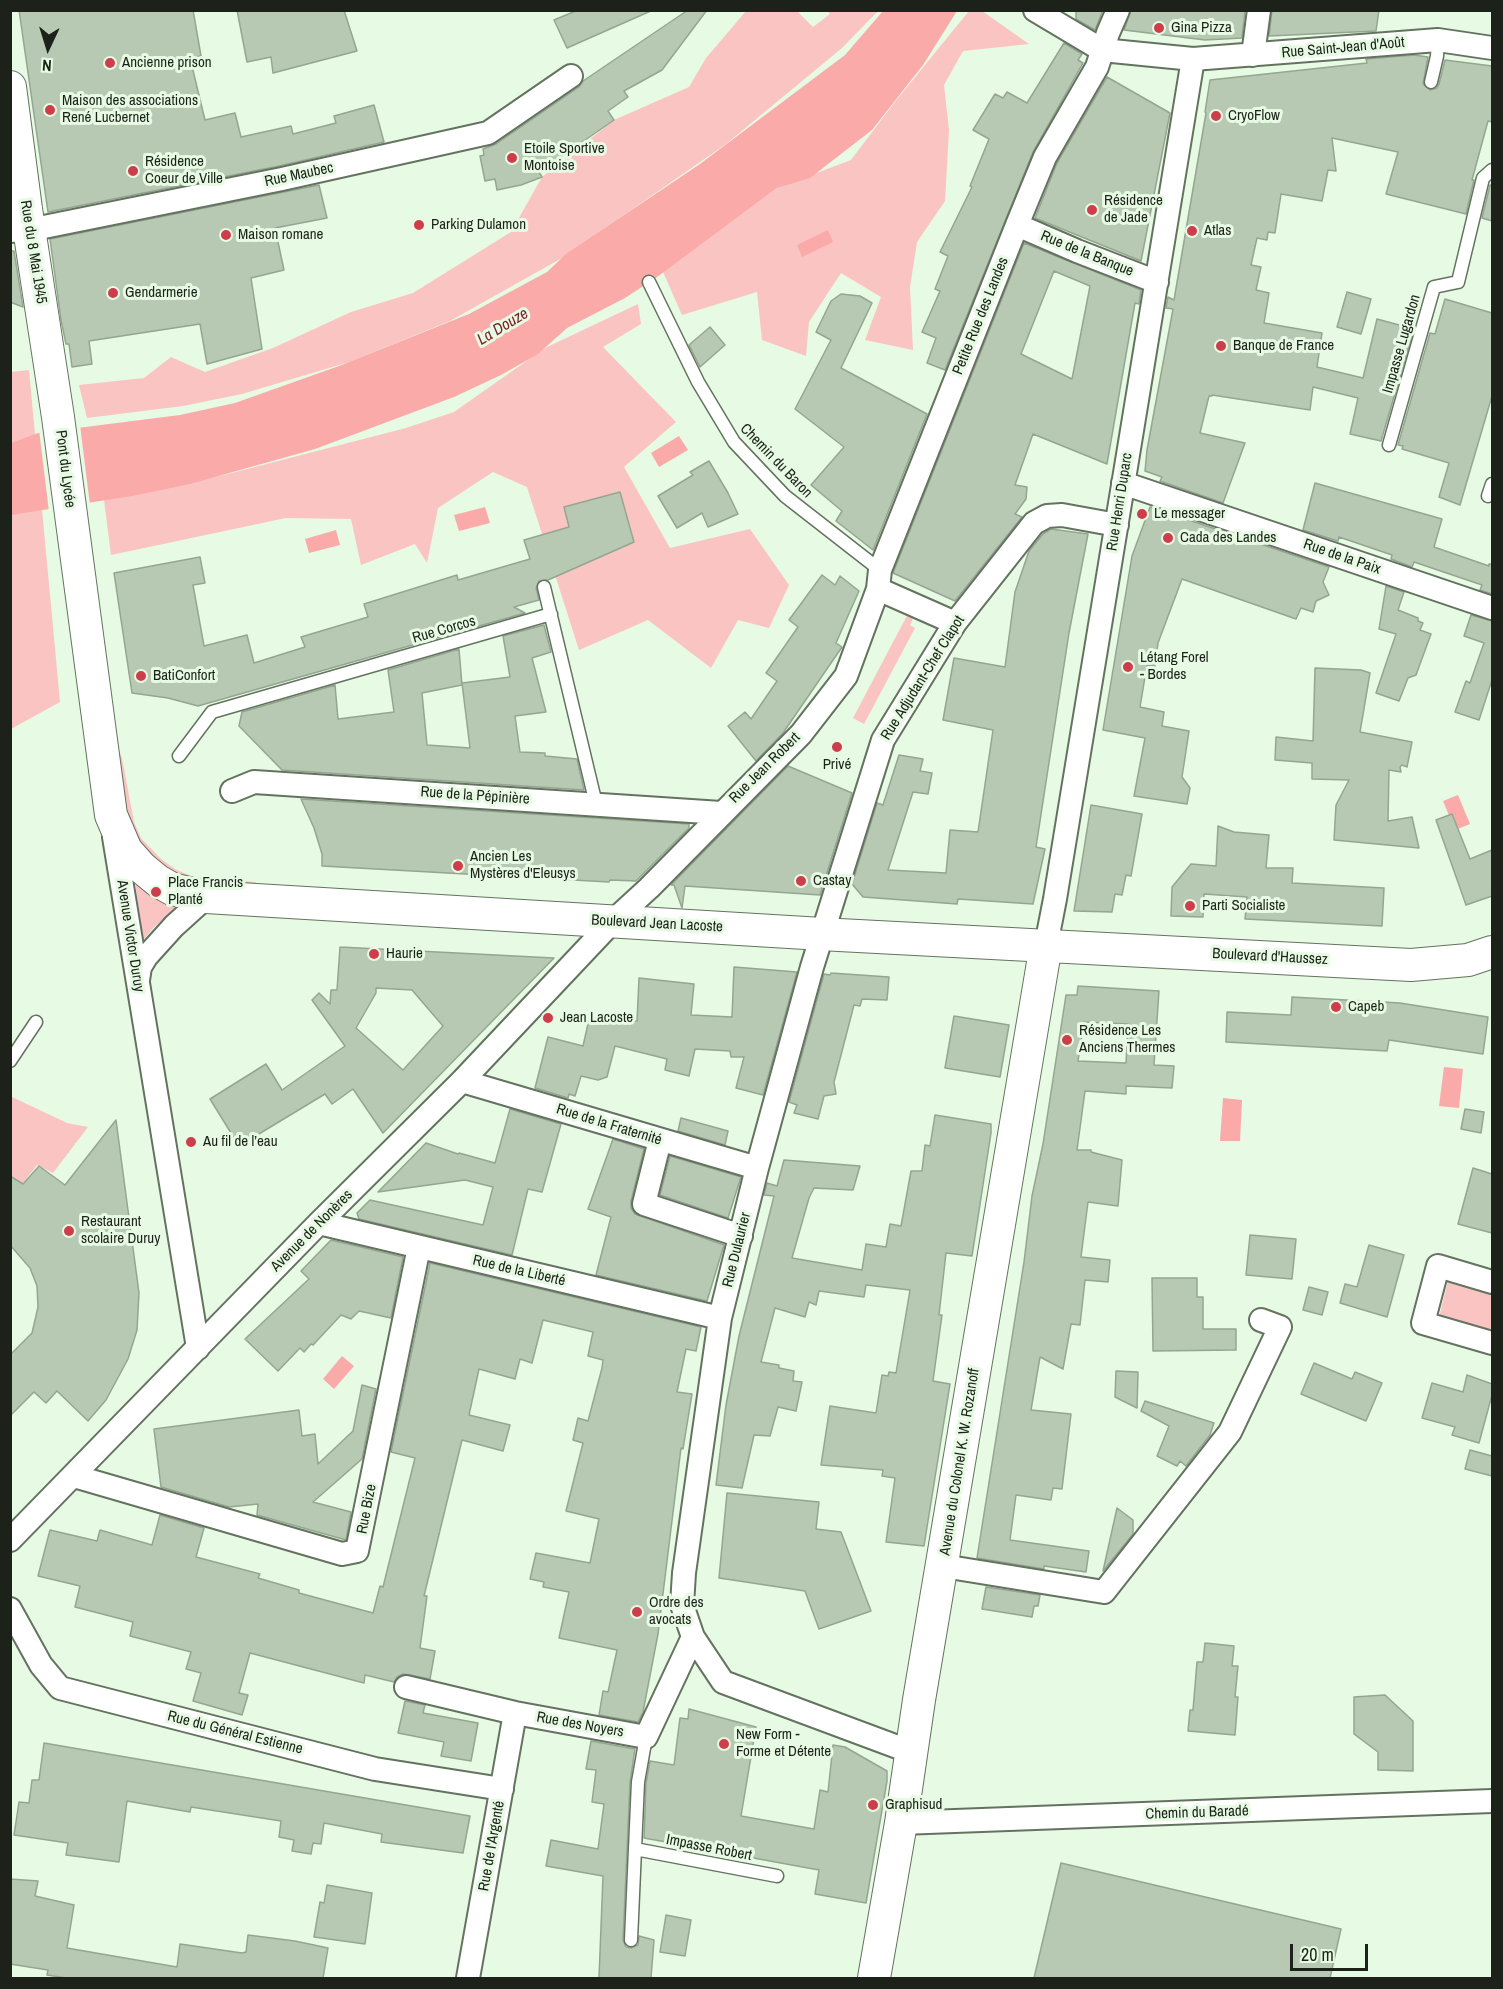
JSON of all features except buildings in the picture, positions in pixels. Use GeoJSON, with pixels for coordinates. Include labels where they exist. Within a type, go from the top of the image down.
{"type":"FeatureCollection","features":[{"type":"Feature","properties":{"kind":"main road","name":"Rue du 8 Mai 1945"},"geometry":{"type":"LineString","coordinates":[[10,87],[20,231],[58,417]]}},
{"type":"Feature","properties":{"kind":"main road","name":"Pont du Lycée"},"geometry":{"type":"LineString","coordinates":[[58,417],[71,522]]}},
{"type":"Feature","properties":{"kind":"main road","name":"Avenue Victor Duruy"},"geometry":{"type":"LineString","coordinates":[[71,522],[111,815]]}},
{"type":"Feature","properties":{"kind":"main road"},"geometry":{"type":"LineString","coordinates":[[111,815],[126,850],[141,867],[172,889],[206,897]]}},
{"type":"Feature","properties":{"kind":"main road","name":"Boulevard Jean Lacoste"},"geometry":{"type":"LineString","coordinates":[[206,897],[1046,945]]}},
{"type":"Feature","properties":{"kind":"main road","name":"Boulevard d'Haussez"},"geometry":{"type":"LineString","coordinates":[[1046,945],[1411,965],[1467,960],[1492,952]]}},
{"type":"Feature","properties":{"kind":"main road","name":"Avenue du Colonel K. W. Rozanoff"},"geometry":{"type":"LineString","coordinates":[[874,1978],[1046,945]]}},
{"type":"Feature","properties":{"kind":"street"},"geometry":{"type":"LineString","coordinates":[[1035,10],[1102,51]]}},
{"type":"Feature","properties":{"kind":"street","name":"Petite Rue des Landes"},"geometry":{"type":"LineString","coordinates":[[879,579],[1045,157],[1097,67],[1118,10]]}},
{"type":"Feature","properties":{"kind":"street"},"geometry":{"type":"LineString","coordinates":[[1253,55],[1259,10]]}},
{"type":"Feature","properties":{"kind":"street","name":"Rue Saint-Jean d'Août"},"geometry":{"type":"LineString","coordinates":[[1102,51],[1193,59],[1438,40],[1492,48]]}},
{"type":"Feature","properties":{"kind":"street","name":"Rue Henri Duparc"},"geometry":{"type":"LineString","coordinates":[[1046,945],[1193,59]]}},
{"type":"Feature","properties":{"kind":"street","name":"Rue Maubec"},"geometry":{"type":"LineString","coordinates":[[20,231],[282,179],[488,133],[571,76]]}},
{"type":"Feature","properties":{"kind":"street","name":"Rue de la Banque"},"geometry":{"type":"LineString","coordinates":[[1017,225],[1157,282]]}},
{"type":"Feature","properties":{"kind":"street","name":"Rue de la Paix"},"geometry":{"type":"LineString","coordinates":[[1123,483],[1492,608]]}},
{"type":"Feature","properties":{"kind":"street","name":"Rue Adjudant-Chef Clapot"},"geometry":{"type":"LineString","coordinates":[[822,934],[883,740],[955,623],[1034,523],[1047,516],[1062,515],[1117,525]]}},
{"type":"Feature","properties":{"kind":"street"},"geometry":{"type":"LineString","coordinates":[[879,579],[955,623]]}},
{"type":"Feature","properties":{"kind":"street","name":"Rue Jean Robert"},"geometry":{"type":"LineString","coordinates":[[613,921],[649,888],[801,734],[846,676],[879,579]]}},
{"type":"Feature","properties":{"kind":"street","name":"Rue de la Pépinière"},"geometry":{"type":"LineString","coordinates":[[232,791],[254,782],[721,813]]}},
{"type":"Feature","properties":{"kind":"street","name":"Avenue Victor Duruy"},"geometry":{"type":"LineString","coordinates":[[111,815],[198,1348]]}},
{"type":"Feature","properties":{"kind":"street"},"geometry":{"type":"LineString","coordinates":[[138,980],[140,967],[146,957],[174,926],[206,897]]}},
{"type":"Feature","properties":{"kind":"street","name":"Avenue de Nonères"},"geometry":{"type":"LineString","coordinates":[[10,1540],[319,1223],[462,1081],[613,921]]}},
{"type":"Feature","properties":{"kind":"street","name":"Rue Dulaurier"},"geometry":{"type":"LineString","coordinates":[[822,934],[757,1168],[720,1318],[684,1573],[682,1605],[693,1638],[723,1682],[911,1752]]}},
{"type":"Feature","properties":{"kind":"street","name":"Rue de la Fraternité"},"geometry":{"type":"LineString","coordinates":[[462,1081],[757,1168]]}},
{"type":"Feature","properties":{"kind":"street"},"geometry":{"type":"LineString","coordinates":[[660,1140],[644,1204],[741,1236]]}},
{"type":"Feature","properties":{"kind":"street","name":"Rue de la Liberté"},"geometry":{"type":"LineString","coordinates":[[319,1223],[720,1318]]}},
{"type":"Feature","properties":{"kind":"street","name":"Rue Bize"},"geometry":{"type":"LineString","coordinates":[[74,1476],[342,1554],[357,1551],[419,1247]]}},
{"type":"Feature","properties":{"kind":"street"},"geometry":{"type":"LineString","coordinates":[[1492,1282],[1438,1266],[1423,1323],[1492,1343]]}},
{"type":"Feature","properties":{"kind":"street"},"geometry":{"type":"LineString","coordinates":[[943,1566],[1104,1592],[1230,1432],[1280,1327],[1261,1320]]}},
{"type":"Feature","properties":{"kind":"street","name":"Rue du Général Estienne"},"geometry":{"type":"LineString","coordinates":[[10,1610],[41,1665],[60,1688],[375,1768],[502,1789]]}},
{"type":"Feature","properties":{"kind":"street"},"geometry":{"type":"LineString","coordinates":[[646,1737],[693,1638]]}},
{"type":"Feature","properties":{"kind":"street","name":"Rue des Noyers"},"geometry":{"type":"LineString","coordinates":[[406,1687],[515,1713],[646,1737]]}},
{"type":"Feature","properties":{"kind":"street","name":"Rue de l'Argenté"},"geometry":{"type":"LineString","coordinates":[[468,1978],[515,1713]]}},
{"type":"Feature","properties":{"kind":"street","name":"Chemin du Baradé"},"geometry":{"type":"LineString","coordinates":[[901,1823],[1492,1801]]}},
{"type":"Feature","properties":{"kind":"lane"},"geometry":{"type":"LineString","coordinates":[[1431,82],[1438,40]]}},
{"type":"Feature","properties":{"kind":"lane","name":"Impasse Lugardon"},"geometry":{"type":"LineString","coordinates":[[1389,444],[1434,287],[1458,282],[1483,178],[1492,169]]}},
{"type":"Feature","properties":{"kind":"lane","name":"Chemin du Baron"},"geometry":{"type":"LineString","coordinates":[[649,282],[698,382],[734,442],[785,496],[879,579]]}},
{"type":"Feature","properties":{"kind":"lane"},"geometry":{"type":"LineString","coordinates":[[1488,496],[1492,484]]}},
{"type":"Feature","properties":{"kind":"lane"},"geometry":{"type":"LineString","coordinates":[[544,587],[596,804]]}},
{"type":"Feature","properties":{"kind":"lane","name":"Rue Corcos"},"geometry":{"type":"LineString","coordinates":[[179,756],[212,712],[551,614]]}},
{"type":"Feature","properties":{"kind":"lane"},"geometry":{"type":"LineString","coordinates":[[10,1061],[36,1022]]}},
{"type":"Feature","properties":{"kind":"lane"},"geometry":{"type":"LineString","coordinates":[[631,1940],[638,1782],[646,1737]]}},
{"type":"Feature","properties":{"kind":"lane","name":"Impasse Robert"},"geometry":{"type":"LineString","coordinates":[[635,1849],[777,1876]]}},
{"type":"Feature","properties":{"kind":"shaded area"},"geometry":{"type":"Polygon","coordinates":[[[746,11],[797,11],[813,27],[830,14],[827,11],[878,11],[842,48],[726,144],[562,258],[450,321],[349,362],[242,394],[183,406],[87,418],[79,385],[144,378],[171,357],[205,372],[273,348],[351,312],[413,293],[511,232],[542,177],[614,120],[689,87],[706,58],[746,11]]]}},
{"type":"Feature","properties":{"kind":"shaded area"},"geometry":{"type":"Polygon","coordinates":[[[969,11],[982,11],[1029,44],[963,51],[944,85],[949,130],[945,201],[917,242],[910,287],[913,350],[865,340],[881,297],[841,273],[809,322],[806,356],[762,340],[757,292],[682,315],[663,272],[777,188],[851,160],[969,11]]]}},
{"type":"Feature","properties":{"kind":"shaded area"},"geometry":{"type":"Polygon","coordinates":[[[638,304],[641,324],[603,347],[676,422],[624,467],[670,548],[750,529],[789,585],[769,628],[738,620],[711,668],[648,620],[579,650],[527,487],[493,472],[438,508],[427,563],[415,544],[361,565],[351,519],[286,518],[111,555],[104,500],[224,475],[406,428],[454,412],[545,348],[638,304]]]}},
{"type":"Feature","properties":{"kind":"shaded area"},"geometry":{"type":"Polygon","coordinates":[[[29,370],[60,702],[11,729],[11,372],[29,370]]]}},
{"type":"Feature","properties":{"kind":"shaded area"},"geometry":{"type":"Polygon","coordinates":[[[910,610],[916,612],[910,625],[915,628],[864,724],[853,718],[910,610]]]}},
{"type":"Feature","properties":{"kind":"shaded area"},"geometry":{"type":"Polygon","coordinates":[[[118,752],[122,758],[134,822],[141,838],[161,859],[175,869],[193,877],[257,884],[209,885],[169,872],[143,850],[123,810],[118,752]]]}},
{"type":"Feature","properties":{"kind":"shaded area"},"geometry":{"type":"Polygon","coordinates":[[[135,881],[179,906],[154,927],[143,940],[135,881]]]}},
{"type":"Feature","properties":{"kind":"shaded area"},"geometry":{"type":"Polygon","coordinates":[[[10,1096],[67,1123],[88,1127],[53,1173],[37,1165],[22,1184],[11,1176],[10,1096]]]}},
{"type":"Feature","properties":{"kind":"shaded area"},"geometry":{"type":"Polygon","coordinates":[[[1448,1280],[1492,1289],[1492,1336],[1439,1318],[1448,1280]]]}},
{"type":"Feature","properties":{"kind":"water","name":"La Douze"},"geometry":{"type":"Polygon","coordinates":[[[883,11],[957,11],[923,65],[872,130],[810,178],[777,188],[657,277],[625,298],[567,328],[538,354],[501,375],[454,397],[315,449],[190,484],[132,496],[11,515],[11,443],[38,433],[180,415],[235,403],[339,366],[469,314],[547,272],[566,254],[700,164],[845,55],[883,11]]]}},
{"type":"Feature","properties":{"kind":"water"},"geometry":{"type":"Polygon","coordinates":[[[828,230],[833,242],[802,257],[797,245],[828,230]]]}},
{"type":"Feature","properties":{"kind":"water"},"geometry":{"type":"Polygon","coordinates":[[[679,436],[688,450],[659,467],[651,453],[679,436]]]}},
{"type":"Feature","properties":{"kind":"water"},"geometry":{"type":"Polygon","coordinates":[[[485,507],[490,523],[459,531],[454,515],[485,507]]]}},
{"type":"Feature","properties":{"kind":"water"},"geometry":{"type":"Polygon","coordinates":[[[336,530],[340,545],[309,553],[305,539],[336,530]]]}},
{"type":"Feature","properties":{"kind":"water"},"geometry":{"type":"Polygon","coordinates":[[[1458,795],[1470,824],[1455,830],[1443,801],[1458,795]]]}},
{"type":"Feature","properties":{"kind":"water"},"geometry":{"type":"Polygon","coordinates":[[[1444,1067],[1463,1069],[1459,1108],[1439,1106],[1444,1067]]]}},
{"type":"Feature","properties":{"kind":"water"},"geometry":{"type":"Polygon","coordinates":[[[1223,1098],[1242,1100],[1240,1141],[1220,1141],[1223,1098]]]}},
{"type":"Feature","properties":{"kind":"water"},"geometry":{"type":"Polygon","coordinates":[[[342,1356],[354,1366],[334,1389],[323,1379],[342,1356]]]}},
{"type":"Feature","properties":{"kind":"pier"},"geometry":{"type":"Polygon","coordinates":[[[80,425],[90,505],[49,512],[39,430],[80,425]]]}},
{"type":"Feature","properties":{"kind":"place","name":"Gina Pizza"},"geometry":{"type":"Point","coordinates":[1159,28]}},
{"type":"Feature","properties":{"kind":"place","name":"Ancienne prison"},"geometry":{"type":"Point","coordinates":[110,63]}},
{"type":"Feature","properties":{"kind":"place","name":"Maison des associations René Lucbernet"},"geometry":{"type":"Point","coordinates":[50,110]}},
{"type":"Feature","properties":{"kind":"place","name":"CryoFlow"},"geometry":{"type":"Point","coordinates":[1216,116]}},
{"type":"Feature","properties":{"kind":"place","name":"Etoile Sportive Montoise"},"geometry":{"type":"Point","coordinates":[512,158]}},
{"type":"Feature","properties":{"kind":"place","name":"Résidence Coeur de Ville"},"geometry":{"type":"Point","coordinates":[133,171]}},
{"type":"Feature","properties":{"kind":"place","name":"Résidence de Jade"},"geometry":{"type":"Point","coordinates":[1092,210]}},
{"type":"Feature","properties":{"kind":"place","name":"Parking Dulamon"},"geometry":{"type":"Point","coordinates":[419,225]}},
{"type":"Feature","properties":{"kind":"place","name":"Atlas"},"geometry":{"type":"Point","coordinates":[1192,231]}},
{"type":"Feature","properties":{"kind":"place","name":"Maison romane"},"geometry":{"type":"Point","coordinates":[226,235]}},
{"type":"Feature","properties":{"kind":"place","name":"Gendarmerie"},"geometry":{"type":"Point","coordinates":[113,293]}},
{"type":"Feature","properties":{"kind":"place","name":"Banque de France"},"geometry":{"type":"Point","coordinates":[1221,346]}},
{"type":"Feature","properties":{"kind":"place","name":"Le messager"},"geometry":{"type":"Point","coordinates":[1142,514]}},
{"type":"Feature","properties":{"kind":"place","name":"Cada des Landes"},"geometry":{"type":"Point","coordinates":[1168,538]}},
{"type":"Feature","properties":{"kind":"place","name":"Létang Forel - Bordes"},"geometry":{"type":"Point","coordinates":[1128,667]}},
{"type":"Feature","properties":{"kind":"place","name":"BatiConfort"},"geometry":{"type":"Point","coordinates":[141,676]}},
{"type":"Feature","properties":{"kind":"place","name":"Privé"},"geometry":{"type":"Point","coordinates":[837,747]}},
{"type":"Feature","properties":{"kind":"place","name":"Ancien Les Mystères d'Eleusys"},"geometry":{"type":"Point","coordinates":[458,866]}},
{"type":"Feature","properties":{"kind":"place","name":"Castay"},"geometry":{"type":"Point","coordinates":[801,881]}},
{"type":"Feature","properties":{"kind":"place","name":"Place Francis Planté"},"geometry":{"type":"Point","coordinates":[156,892]}},
{"type":"Feature","properties":{"kind":"place","name":"Parti Socialiste"},"geometry":{"type":"Point","coordinates":[1190,906]}},
{"type":"Feature","properties":{"kind":"place","name":"Haurie"},"geometry":{"type":"Point","coordinates":[374,954]}},
{"type":"Feature","properties":{"kind":"place","name":"Capeb"},"geometry":{"type":"Point","coordinates":[1336,1007]}},
{"type":"Feature","properties":{"kind":"place","name":"Jean Lacoste"},"geometry":{"type":"Point","coordinates":[548,1018]}},
{"type":"Feature","properties":{"kind":"place","name":"Résidence Les Anciens Thermes"},"geometry":{"type":"Point","coordinates":[1067,1040]}},
{"type":"Feature","properties":{"kind":"place","name":"Au fil de l’eau"},"geometry":{"type":"Point","coordinates":[191,1142]}},
{"type":"Feature","properties":{"kind":"place","name":"Restaurant scolaire Duruy"},"geometry":{"type":"Point","coordinates":[69,1231]}},
{"type":"Feature","properties":{"kind":"place","name":"Ordre des avocats"},"geometry":{"type":"Point","coordinates":[637,1612]}},
{"type":"Feature","properties":{"kind":"place","name":"New Form - Forme et Détente"},"geometry":{"type":"Point","coordinates":[724,1744]}},
{"type":"Feature","properties":{"kind":"place","name":"Graphisud"},"geometry":{"type":"Point","coordinates":[873,1805]}}]}
